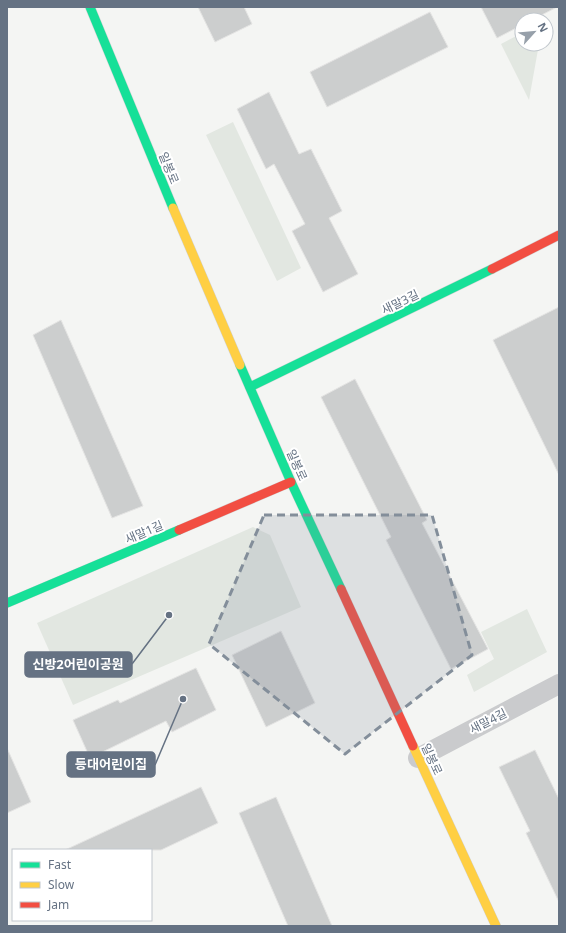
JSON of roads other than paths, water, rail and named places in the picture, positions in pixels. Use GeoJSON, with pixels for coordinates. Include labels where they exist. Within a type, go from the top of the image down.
{"type":"FeatureCollection","features":[{"type":"Feature","properties":{"kind":"street","name":"일봉로"},"geometry":{"type":"LineString","coordinates":[[90,7],[168,198],[291,482],[496,926]]}},
{"type":"Feature","properties":{"kind":"street","name":"새말3길"},"geometry":{"type":"LineString","coordinates":[[250,387],[559,235]]}},
{"type":"Feature","properties":{"kind":"street","name":"새말1길"},"geometry":{"type":"LineString","coordinates":[[7,603],[291,482]]}},
{"type":"Feature","properties":{"kind":"street","name":"새말4길"},"geometry":{"type":"LineString","coordinates":[[418,758],[559,684]]}},
{"type":"Feature","properties":{"kind":"place","name":"신방2어린이공원"},"geometry":{"type":"Point","coordinates":[169,615]}},
{"type":"Feature","properties":{"kind":"place","name":"등대어린이집"},"geometry":{"type":"Point","coordinates":[183,699]}}]}
